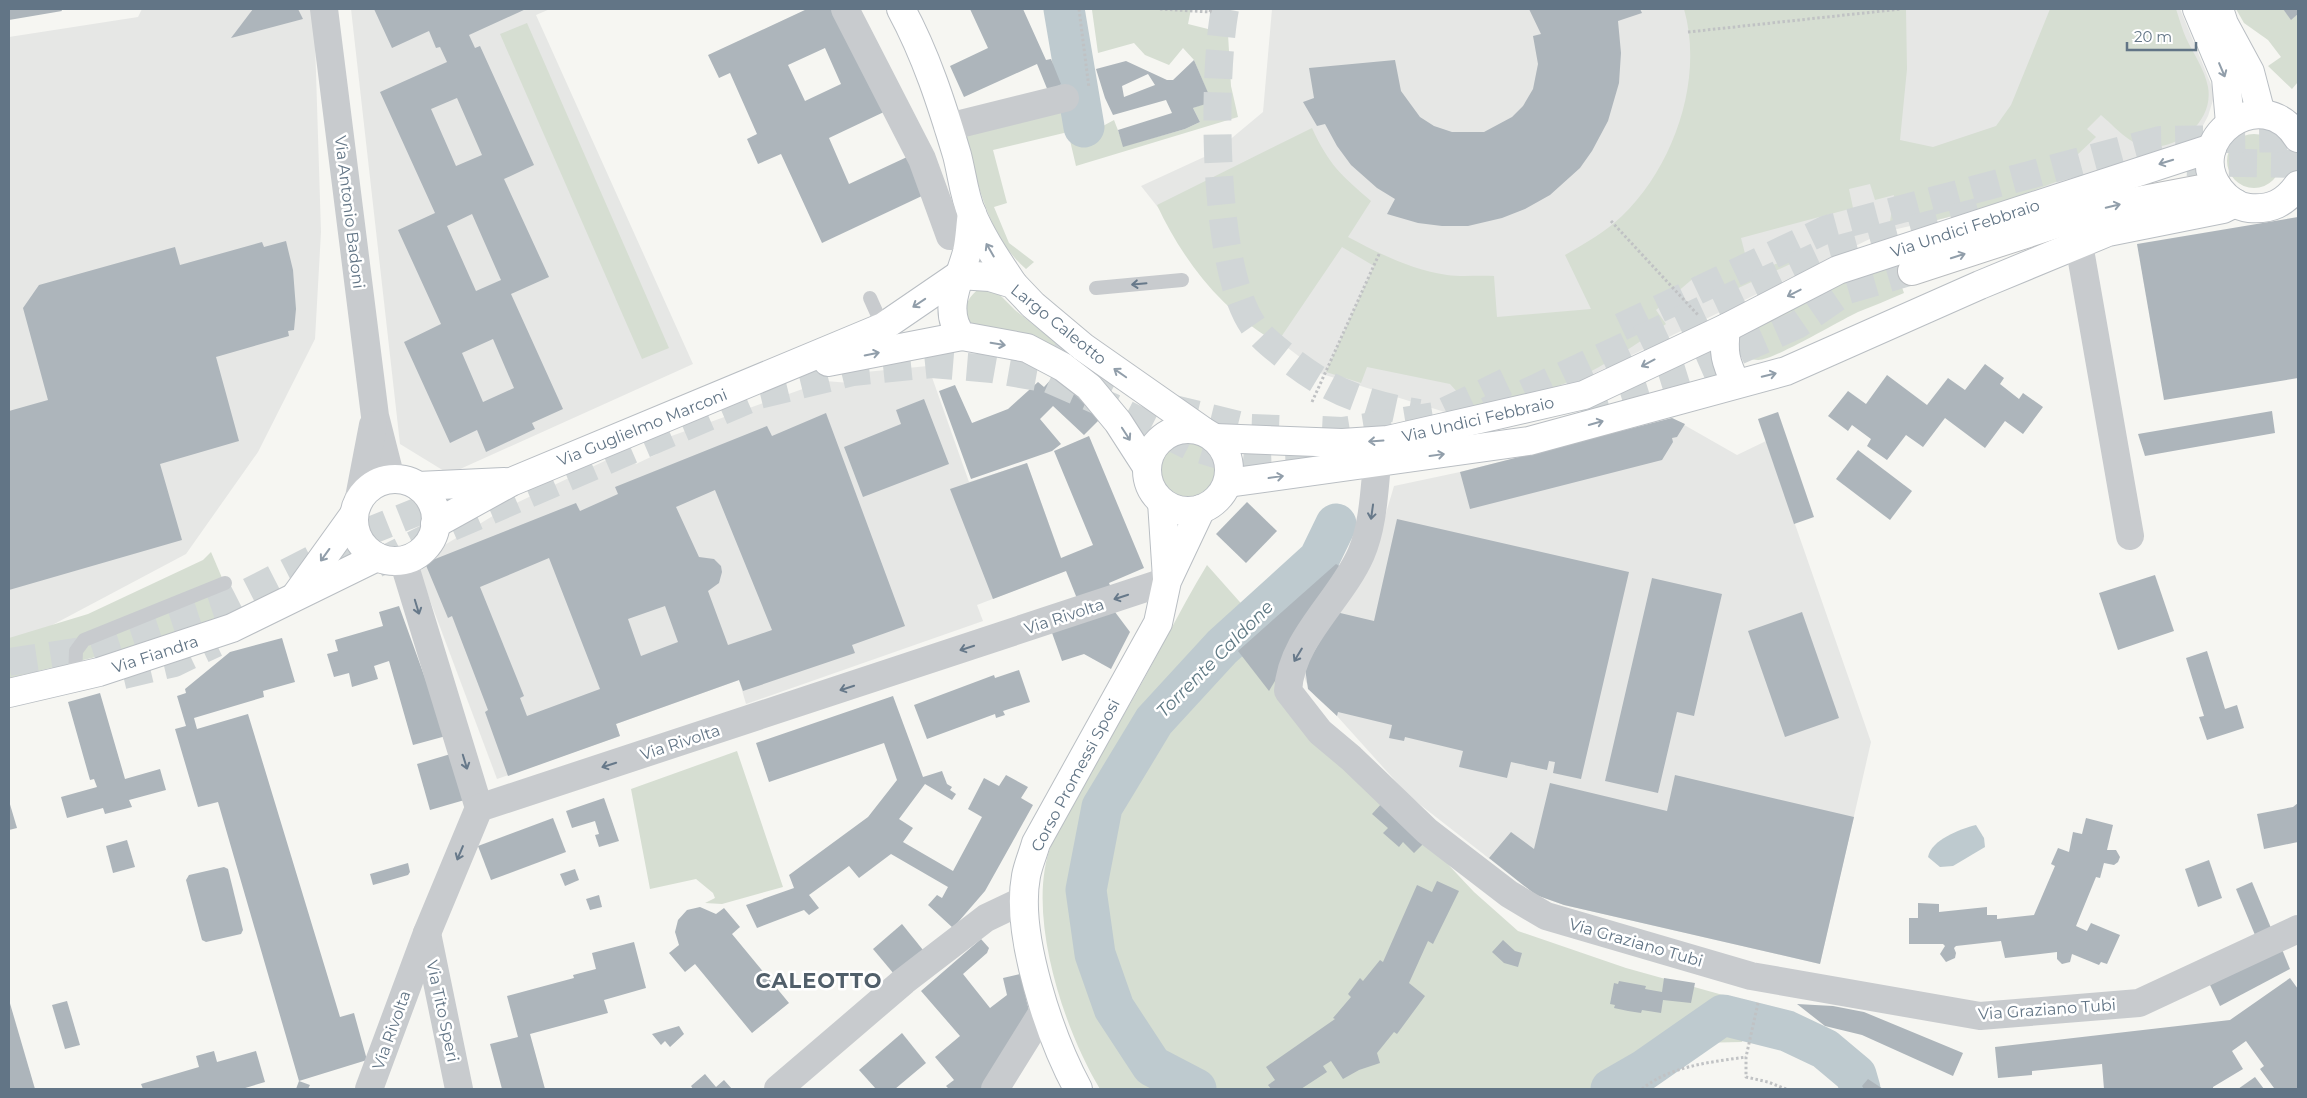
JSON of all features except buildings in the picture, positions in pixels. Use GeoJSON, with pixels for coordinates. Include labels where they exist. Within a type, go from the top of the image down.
{"type":"FeatureCollection","features":[{"type":"Feature","properties":{"kind":"main road"},"geometry":{"type":"LineString","coordinates":[[901,9],[921,50],[948,127],[972,213],[991,252],[1013,284]]}},
{"type":"Feature","properties":{"kind":"main road"},"geometry":{"type":"LineString","coordinates":[[2196,9],[2226,78],[2230,123]]}},
{"type":"Feature","properties":{"kind":"main road"},"geometry":{"type":"LineString","coordinates":[[2219,9],[2224,24],[2250,72],[2261,114]]}},
{"type":"Feature","properties":{"kind":"main road"},"geometry":{"type":"LineString","coordinates":[[2296,192],[2280,203],[2261,209],[2244,207],[2226,195],[2210,164],[2212,148],[2219,134],[2230,123],[2245,116],[2261,114],[2280,120],[2298,136]]}},
{"type":"Feature","properties":{"kind":"main road","name":"Via Undici Febbraio"},"geometry":{"type":"LineString","coordinates":[[1209,435],[1342,443],[1388,440],[1584,394],[1726,328],[1838,270],[2212,148]]}},
{"type":"Feature","properties":{"kind":"main road"},"geometry":{"type":"LineString","coordinates":[[1912,270],[2111,206],[2226,195]]}},
{"type":"Feature","properties":{"kind":"main road","name":"Via Undici Febbraio"},"geometry":{"type":"LineString","coordinates":[[1228,483],[1377,464],[1529,441],[1786,371],[1980,285],[2108,232],[2223,209],[2226,195]]}},
{"type":"Feature","properties":{"kind":"main road"},"geometry":{"type":"LineString","coordinates":[[962,336],[954,323],[952,312],[959,275],[967,251],[972,213]]}},
{"type":"Feature","properties":{"kind":"main road","name":"Largo Caleotto"},"geometry":{"type":"LineString","coordinates":[[959,275],[990,277],[1013,284],[1033,305],[1083,347],[1221,444],[1228,458],[1228,483]]}},
{"type":"Feature","properties":{"kind":"main road","name":"Via Guglielmo Marconi"},"geometry":{"type":"LineString","coordinates":[[436,524],[511,482],[883,327],[959,275]]}},
{"type":"Feature","properties":{"kind":"main road"},"geometry":{"type":"LineString","coordinates":[[1726,328],[1723,349],[1736,384]]}},
{"type":"Feature","properties":{"kind":"main road","name":"Largo Caleotto"},"geometry":{"type":"LineString","coordinates":[[962,336],[1027,348],[1063,367],[1089,387],[1118,422],[1147,467],[1151,488],[1162,502]]}},
{"type":"Feature","properties":{"kind":"main road","name":"Via Guglielmo Marconi"},"geometry":{"type":"LineString","coordinates":[[773,373],[962,336]]}},
{"type":"Feature","properties":{"kind":"main road"},"geometry":{"type":"LineString","coordinates":[[1147,467],[1154,447],[1164,437],[1176,430],[1188,429],[1209,435]]}},
{"type":"Feature","properties":{"kind":"main road"},"geometry":{"type":"LineString","coordinates":[[391,478],[410,481],[418,486],[432,503],[436,524],[428,543],[417,554],[390,559],[366,550],[358,540],[356,507],[373,485],[391,478]]}},
{"type":"Feature","properties":{"kind":"main road","name":"Via Guglielmo Marconi"},"geometry":{"type":"LineString","coordinates":[[418,486],[511,482]]}},
{"type":"Feature","properties":{"kind":"main road"},"geometry":{"type":"LineString","coordinates":[[1162,502],[1175,509],[1189,511],[1201,509],[1221,496],[1228,483]]}},
{"type":"Feature","properties":{"kind":"main road","name":"Corso Promessi Sposi"},"geometry":{"type":"LineString","coordinates":[[1162,502],[1167,581]]}},
{"type":"Feature","properties":{"kind":"main road","name":"Via Fiandra"},"geometry":{"type":"LineString","coordinates":[[295,597],[356,507]]}},
{"type":"Feature","properties":{"kind":"main road","name":"Corso Promessi Sposi"},"geometry":{"type":"LineString","coordinates":[[1078,1089],[1063,1060],[1044,1010],[1025,931],[1024,900],[1026,876],[1036,843],[1158,622],[1167,581],[1201,509]]}},
{"type":"Feature","properties":{"kind":"main road","name":"Via Fiandra"},"geometry":{"type":"LineString","coordinates":[[9,693],[117,666],[232,628],[295,597],[390,559]]}},
{"type":"Feature","properties":{"kind":"street","name":"Via Antonio Badoni"},"geometry":{"type":"LineString","coordinates":[[324,9],[375,416],[391,478]]}},
{"type":"Feature","properties":{"kind":"street"},"geometry":{"type":"LineString","coordinates":[[845,9],[922,159],[950,236]]}},
{"type":"Feature","properties":{"kind":"street"},"geometry":{"type":"LineString","coordinates":[[948,127],[1077,95]]}},
{"type":"Feature","properties":{"kind":"street"},"geometry":{"type":"LineString","coordinates":[[2078,244],[2130,536]]}},
{"type":"Feature","properties":{"kind":"street","name":"Via Antonio Badoni"},"geometry":{"type":"LineString","coordinates":[[356,507],[375,416]]}},
{"type":"Feature","properties":{"kind":"street","name":"Via Graziano Tubi"},"geometry":{"type":"LineString","coordinates":[[1377,464],[1370,524],[1361,554],[1293,662],[1288,691],[1320,732],[1351,758],[1426,832],[1508,894],[1546,916],[1750,976],[1980,1016],[2139,1003],[2298,930]]}},
{"type":"Feature","properties":{"kind":"street"},"geometry":{"type":"LineString","coordinates":[[390,559],[478,808]]}},
{"type":"Feature","properties":{"kind":"street","name":"Via Rivolta"},"geometry":{"type":"LineString","coordinates":[[369,1089],[427,932],[478,808],[1167,581]]}},
{"type":"Feature","properties":{"kind":"street"},"geometry":{"type":"LineString","coordinates":[[778,1089],[904,981],[986,918],[1024,900]]}},
{"type":"Feature","properties":{"kind":"street","name":"Via Tito Speri"},"geometry":{"type":"LineString","coordinates":[[427,932],[459,1089]]}},
{"type":"Feature","properties":{"kind":"street"},"geometry":{"type":"LineString","coordinates":[[995,1089],[1044,1010]]}},
{"type":"Feature","properties":{"kind":"lane"},"geometry":{"type":"LineString","coordinates":[[1096,288],[1182,280]]}},
{"type":"Feature","properties":{"kind":"lane"},"geometry":{"type":"LineString","coordinates":[[870,298],[883,327]]}},
{"type":"Feature","properties":{"kind":"lane"},"geometry":{"type":"LineString","coordinates":[[75,677],[76,651],[84,640],[225,583]]}},
{"type":"Feature","properties":{"kind":"path"},"geometry":{"type":"LineString","coordinates":[[1077,95],[1080,9]]}},
{"type":"Feature","properties":{"kind":"path"},"geometry":{"type":"LineString","coordinates":[[1160,9],[1210,10]]}},
{"type":"Feature","properties":{"kind":"path"},"geometry":{"type":"LineString","coordinates":[[1688,32],[1901,9]]}},
{"type":"Feature","properties":{"kind":"path"},"geometry":{"type":"LineString","coordinates":[[1611,221],[1700,317]]}},
{"type":"Feature","properties":{"kind":"path"},"geometry":{"type":"LineString","coordinates":[[1312,402],[1380,252]]}},
{"type":"Feature","properties":{"kind":"path"},"geometry":{"type":"LineString","coordinates":[[1759,999],[1746,1057],[1746,1077],[1768,1082],[1786,1089]]}},
{"type":"Feature","properties":{"kind":"path"},"geometry":{"type":"LineString","coordinates":[[1642,1089],[1670,1073],[1707,1062],[1746,1057]]}},
{"type":"Feature","properties":{"kind":"shaded area"},"geometry":{"type":"Polygon","coordinates":[[[142,9],[314,9],[321,232],[315,339],[258,452],[186,554],[9,648],[9,37],[138,17],[142,9]]]}},
{"type":"Feature","properties":{"kind":"shaded area"},"geometry":{"type":"Polygon","coordinates":[[[351,9],[550,9],[536,15],[693,364],[449,474],[400,444],[351,9]]]}},
{"type":"Feature","properties":{"kind":"shaded area"},"geometry":{"type":"Polygon","coordinates":[[[1191,9],[1188,24],[1228,34],[1231,86],[1238,117],[1076,166],[1068,132],[993,150],[1007,203],[994,207],[1009,243],[1034,262],[1026,269],[1012,255],[991,221],[978,183],[963,125],[1070,105],[1079,139],[1114,120],[1124,146],[1185,129],[1200,122],[1193,108],[1211,101],[1194,60],[1183,48],[1169,65],[1145,55],[1134,43],[1098,53],[1092,10],[1191,9]]]}},
{"type":"Feature","properties":{"kind":"shaded area"},"geometry":{"type":"Polygon","coordinates":[[[1272,9],[2180,9],[2215,94],[2208,116],[2198,135],[2181,144],[2028,199],[1884,232],[1552,394],[1448,413],[1322,374],[1242,313],[1141,186],[1215,152],[1263,112],[1272,9]]]}},
{"type":"Feature","properties":{"kind":"shaded area"},"geometry":{"type":"Polygon","coordinates":[[[1684,9],[1906,9],[1907,69],[1900,140],[1933,147],[1996,126],[2011,105],[2050,9],[2176,9],[2186,38],[2204,74],[2208,87],[2206,111],[2200,121],[2183,138],[2172,143],[2148,147],[2135,143],[2101,115],[2087,129],[2096,137],[2075,157],[2061,180],[2003,202],[1930,222],[1890,222],[1894,195],[1875,200],[1870,184],[1849,189],[1853,208],[1741,238],[1750,273],[1804,254],[1810,255],[1732,291],[1709,273],[1696,276],[1656,310],[1666,324],[1612,359],[1585,375],[1555,387],[1480,407],[1469,405],[1450,384],[1367,367],[1361,383],[1326,372],[1374,266],[1342,247],[1277,343],[1239,316],[1206,283],[1179,246],[1157,205],[1312,128],[1330,161],[1371,201],[1348,237],[1383,255],[1434,273],[1453,276],[1494,276],[1497,317],[1591,309],[1565,255],[1588,242],[1622,216],[1640,196],[1670,147],[1680,120],[1687,92],[1690,64],[1689,36],[1684,9]]]}},
{"type":"Feature","properties":{"kind":"shaded area"},"geometry":{"type":"Polygon","coordinates":[[[2236,9],[2283,9],[2291,19],[2298,14],[2298,82],[2292,89],[2268,66],[2281,57],[2268,40],[2244,23],[2236,9]]]}},
{"type":"Feature","properties":{"kind":"shaded area"},"geometry":{"type":"Polygon","coordinates":[[[527,23],[669,348],[642,359],[500,34],[527,23]]]}},
{"type":"Feature","properties":{"kind":"shaded area"},"geometry":{"type":"Polygon","coordinates":[[[2249,134],[2259,134],[2269,138],[2277,146],[2281,161],[2277,176],[2269,184],[2259,188],[2249,188],[2239,184],[2231,176],[2227,166],[2227,156],[2231,146],[2239,138],[2249,134]]]}},
{"type":"Feature","properties":{"kind":"shaded area"},"geometry":{"type":"Polygon","coordinates":[[[1894,265],[1904,293],[1858,312],[1791,348],[1766,359],[1749,358],[1744,352],[1741,335],[1797,305],[1854,278],[1894,265]]]}},
{"type":"Feature","properties":{"kind":"shaded area"},"geometry":{"type":"Polygon","coordinates":[[[982,287],[993,288],[1015,310],[1060,346],[1057,348],[1029,336],[991,331],[972,324],[968,319],[965,309],[973,294],[982,287]]]}},
{"type":"Feature","properties":{"kind":"shaded area"},"geometry":{"type":"Polygon","coordinates":[[[928,366],[969,482],[1027,463],[1066,571],[977,605],[983,621],[746,704],[739,680],[616,724],[620,736],[497,779],[419,571],[423,558],[506,508],[615,456],[618,462],[631,456],[636,464],[657,454],[652,443],[825,381],[850,383],[863,378],[865,372],[928,366]]]}},
{"type":"Feature","properties":{"kind":"shaded area"},"geometry":{"type":"Polygon","coordinates":[[[1672,418],[1737,455],[1766,441],[1871,742],[1820,964],[1564,905],[1536,895],[1409,796],[1337,716],[1315,696],[1304,675],[1307,662],[1373,557],[1394,486],[1460,472],[1672,418]]]}},
{"type":"Feature","properties":{"kind":"shaded area"},"geometry":{"type":"Polygon","coordinates":[[[1185,440],[1197,442],[1208,449],[1215,460],[1217,472],[1215,484],[1208,495],[1197,502],[1185,504],[1173,502],[1162,495],[1155,484],[1153,472],[1155,460],[1162,449],[1173,442],[1185,440]]]}},
{"type":"Feature","properties":{"kind":"shaded area"},"geometry":{"type":"Polygon","coordinates":[[[211,552],[237,613],[141,646],[9,678],[9,638],[88,614],[203,560],[211,552]]]}},
{"type":"Feature","properties":{"kind":"shaded area"},"geometry":{"type":"Polygon","coordinates":[[[1207,565],[1295,664],[1289,680],[1426,841],[1474,892],[1518,931],[1626,968],[1730,997],[1751,1012],[1742,1042],[1696,1043],[1625,1089],[1100,1089],[1073,1035],[1052,969],[1045,935],[1043,902],[1045,871],[1052,843],[1068,809],[1117,727],[1207,565]]]}},
{"type":"Feature","properties":{"kind":"shaded area"},"geometry":{"type":"Polygon","coordinates":[[[737,751],[783,887],[722,904],[705,903],[715,898],[713,893],[696,879],[650,889],[631,789],[737,751]]]}},
{"type":"Feature","properties":{"kind":"shaded area"},"geometry":{"type":"Polygon","coordinates":[[[1976,825],[1984,838],[1985,847],[1953,866],[1940,867],[1928,857],[1930,851],[1940,840],[1962,829],[1976,825]]]}},
{"type":"Feature","properties":{"kind":"waterway","name":"Torrente Caldone"},"geometry":{"type":"LineString","coordinates":[[1064,9],[1084,127]]}},
{"type":"Feature","properties":{"kind":"waterway","name":"Torrente Caldone"},"geometry":{"type":"LineString","coordinates":[[1196,1089],[1152,1066],[1114,1008],[1095,954],[1086,890],[1102,807],[1154,721],[1222,647],[1319,559],[1336,524]]}},
{"type":"Feature","properties":{"kind":"waterway","name":"Torrente Caldone"},"geometry":{"type":"LineString","coordinates":[[1611,1089],[1644,1070],[1723,1015],[1787,1031],[1825,1049],[1856,1075],[1860,1089]]}},
{"type":"Feature","properties":{"kind":"tunnel"},"geometry":{"type":"LineString","coordinates":[[1225,9],[1218,80],[1219,173],[1223,221],[1230,264],[1241,301],[1255,328],[1262,336],[1285,356],[1316,378],[1332,387],[1364,400],[1419,413]]}},
{"type":"Feature","properties":{"kind":"tunnel"},"geometry":{"type":"LineString","coordinates":[[1621,327],[1827,229],[2160,140],[2298,138]]}},
{"type":"Feature","properties":{"kind":"tunnel"},"geometry":{"type":"LineString","coordinates":[[2187,162],[2298,164]]}},
{"type":"Feature","properties":{"kind":"tunnel"},"geometry":{"type":"LineString","coordinates":[[1487,411],[1824,253],[1985,210]]}},
{"type":"Feature","properties":{"kind":"tunnel"},"geometry":{"type":"LineString","coordinates":[[1580,406],[1692,371],[1797,325],[1848,290],[1912,271]]}},
{"type":"Feature","properties":{"kind":"tunnel"},"geometry":{"type":"LineString","coordinates":[[1051,357],[1090,369],[1126,388]]}},
{"type":"Feature","properties":{"kind":"tunnel"},"geometry":{"type":"LineString","coordinates":[[376,564],[433,535],[759,395],[853,372],[932,364],[992,369],[1049,379],[1112,407],[1189,446],[1219,455],[1247,458],[1322,455],[1345,451]]}},
{"type":"Feature","properties":{"kind":"tunnel"},"geometry":{"type":"LineString","coordinates":[[1322,430],[1342,431],[1435,416],[1506,382]]}},
{"type":"Feature","properties":{"kind":"tunnel"},"geometry":{"type":"LineString","coordinates":[[1170,408],[1251,428],[1279,429]]}},
{"type":"Feature","properties":{"kind":"tunnel"},"geometry":{"type":"LineString","coordinates":[[9,662],[89,650],[217,608],[362,534],[484,485]]}},
{"type":"Feature","properties":{"kind":"tunnel"},"geometry":{"type":"LineString","coordinates":[[123,675],[174,663],[216,643]]}},
{"type":"Feature","properties":{"kind":"district","name":"CALEOTTO"},"geometry":{"type":"Point","coordinates":[819,981]}}]}
